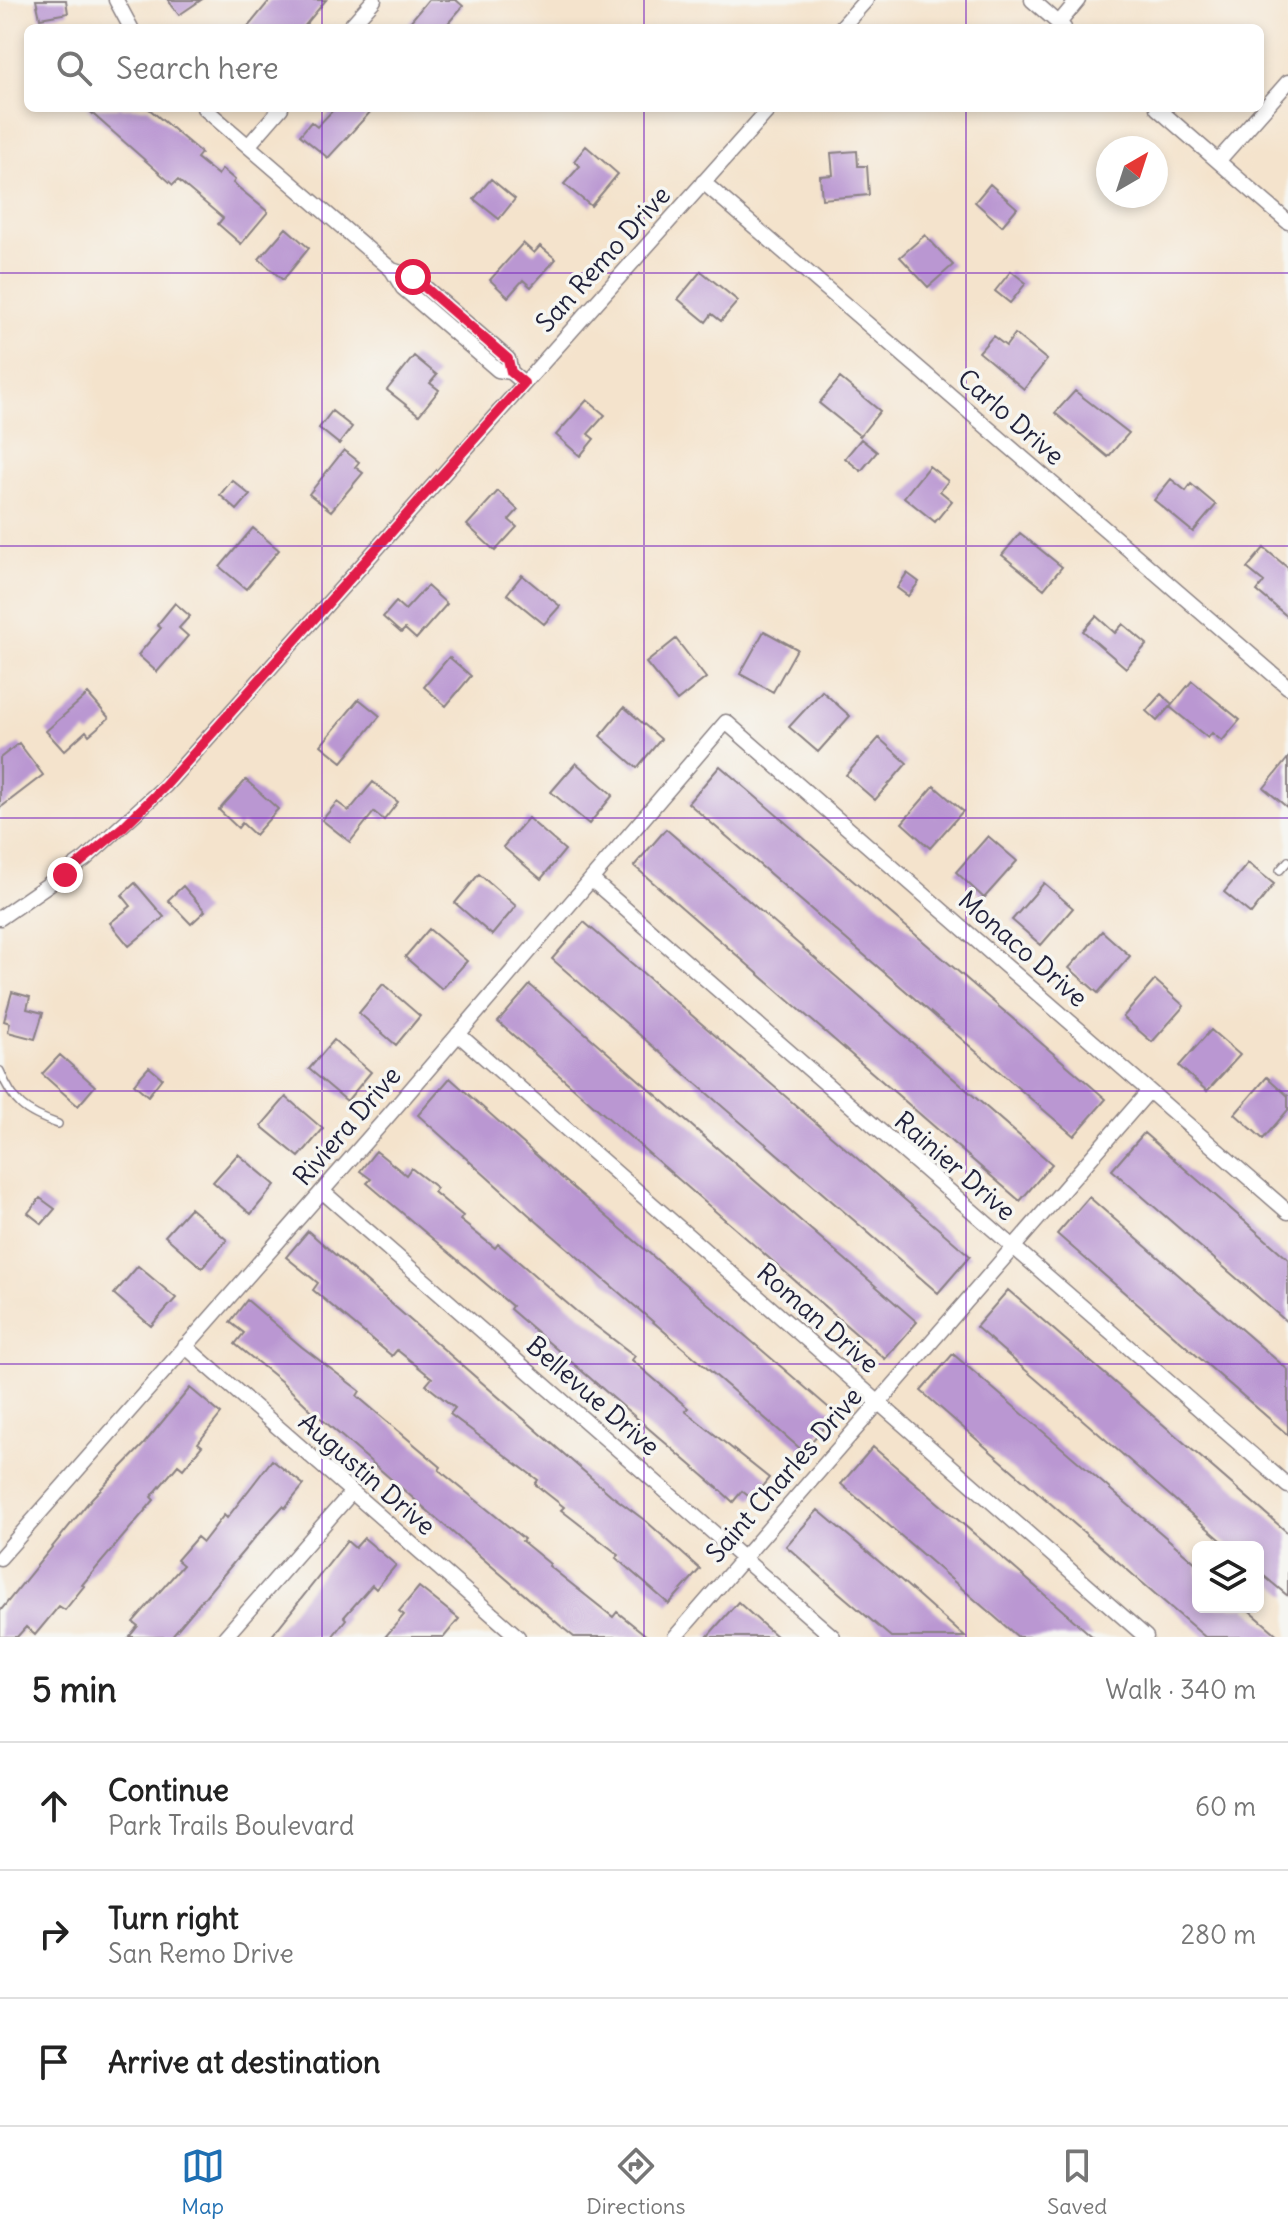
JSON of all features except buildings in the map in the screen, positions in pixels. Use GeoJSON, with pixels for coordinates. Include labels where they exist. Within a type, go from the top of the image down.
{"type":"FeatureCollection","features":[{"type":"Feature","properties":{"kind":"street"},"geometry":{"type":"LineString","coordinates":[[116,0],[129,24]]}},
{"type":"Feature","properties":{"kind":"street"},"geometry":{"type":"LineString","coordinates":[[353,24],[374,0]]}},
{"type":"Feature","properties":{"kind":"street"},"geometry":{"type":"LineString","coordinates":[[845,24],[866,0]]}},
{"type":"Feature","properties":{"kind":"street"},"geometry":{"type":"LineString","coordinates":[[1032,0],[1060,24]]}},
{"type":"Feature","properties":{"kind":"street"},"geometry":{"type":"LineString","coordinates":[[1063,24],[1078,0]]}},
{"type":"Feature","properties":{"kind":"street"},"geometry":{"type":"LineString","coordinates":[[1264,109],[1288,82]]}},
{"type":"Feature","properties":{"kind":"street"},"geometry":{"type":"LineString","coordinates":[[209,112],[392,270],[403,288],[498,370],[511,372],[524,383]]}},
{"type":"Feature","properties":{"kind":"street"},"geometry":{"type":"LineString","coordinates":[[248,146],[278,112]]}},
{"type":"Feature","properties":{"kind":"street","name":"San Remo Drive"},"geometry":{"type":"LineString","coordinates":[[0,918],[65,875],[155,797],[766,112]]}},
{"type":"Feature","properties":{"kind":"street"},"geometry":{"type":"LineString","coordinates":[[1162,112],[1288,222]]}},
{"type":"Feature","properties":{"kind":"street"},"geometry":{"type":"LineString","coordinates":[[1218,161],[1261,112]]}},
{"type":"Feature","properties":{"kind":"street","name":"Carlo Drive"},"geometry":{"type":"LineString","coordinates":[[703,182],[1288,687]]}},
{"type":"Feature","properties":{"kind":"street","name":"Riviera Drive"},"geometry":{"type":"LineString","coordinates":[[0,1558],[322,1191],[726,722]]}},
{"type":"Feature","properties":{"kind":"street","name":"Monaco Drive"},"geometry":{"type":"LineString","coordinates":[[726,722],[1288,1212]]}},
{"type":"Feature","properties":{"kind":"street","name":"Rainier Drive"},"geometry":{"type":"LineString","coordinates":[[592,880],[1288,1486]]}},
{"type":"Feature","properties":{"kind":"street","name":"Roman Drive"},"geometry":{"type":"LineString","coordinates":[[458,1034],[1146,1637]]}},
{"type":"Feature","properties":{"kind":"street","name":"Saint Charles Drive"},"geometry":{"type":"LineString","coordinates":[[675,1637],[1149,1091]]}},
{"type":"Feature","properties":{"kind":"street","name":"Bellevue Drive"},"geometry":{"type":"LineString","coordinates":[[322,1191],[833,1637]]}},
{"type":"Feature","properties":{"kind":"street","name":"Augustin Drive"},"geometry":{"type":"LineString","coordinates":[[185,1346],[509,1634]]}},
{"type":"Feature","properties":{"kind":"street"},"geometry":{"type":"LineString","coordinates":[[225,1637],[352,1492]]}},
{"type":"Feature","properties":{"kind":"lane"},"geometry":{"type":"LineString","coordinates":[[1280,870],[1288,861]]}},
{"type":"Feature","properties":{"kind":"lane"},"geometry":{"type":"LineString","coordinates":[[0,1071],[12,1098],[33,1116],[58,1124]]}},
{"type":"Feature","properties":{"kind":"route"},"geometry":{"type":"LineString","coordinates":[[65,875],[103,845],[165,786],[524,383],[511,372],[508,359],[413,277]]}}]}
